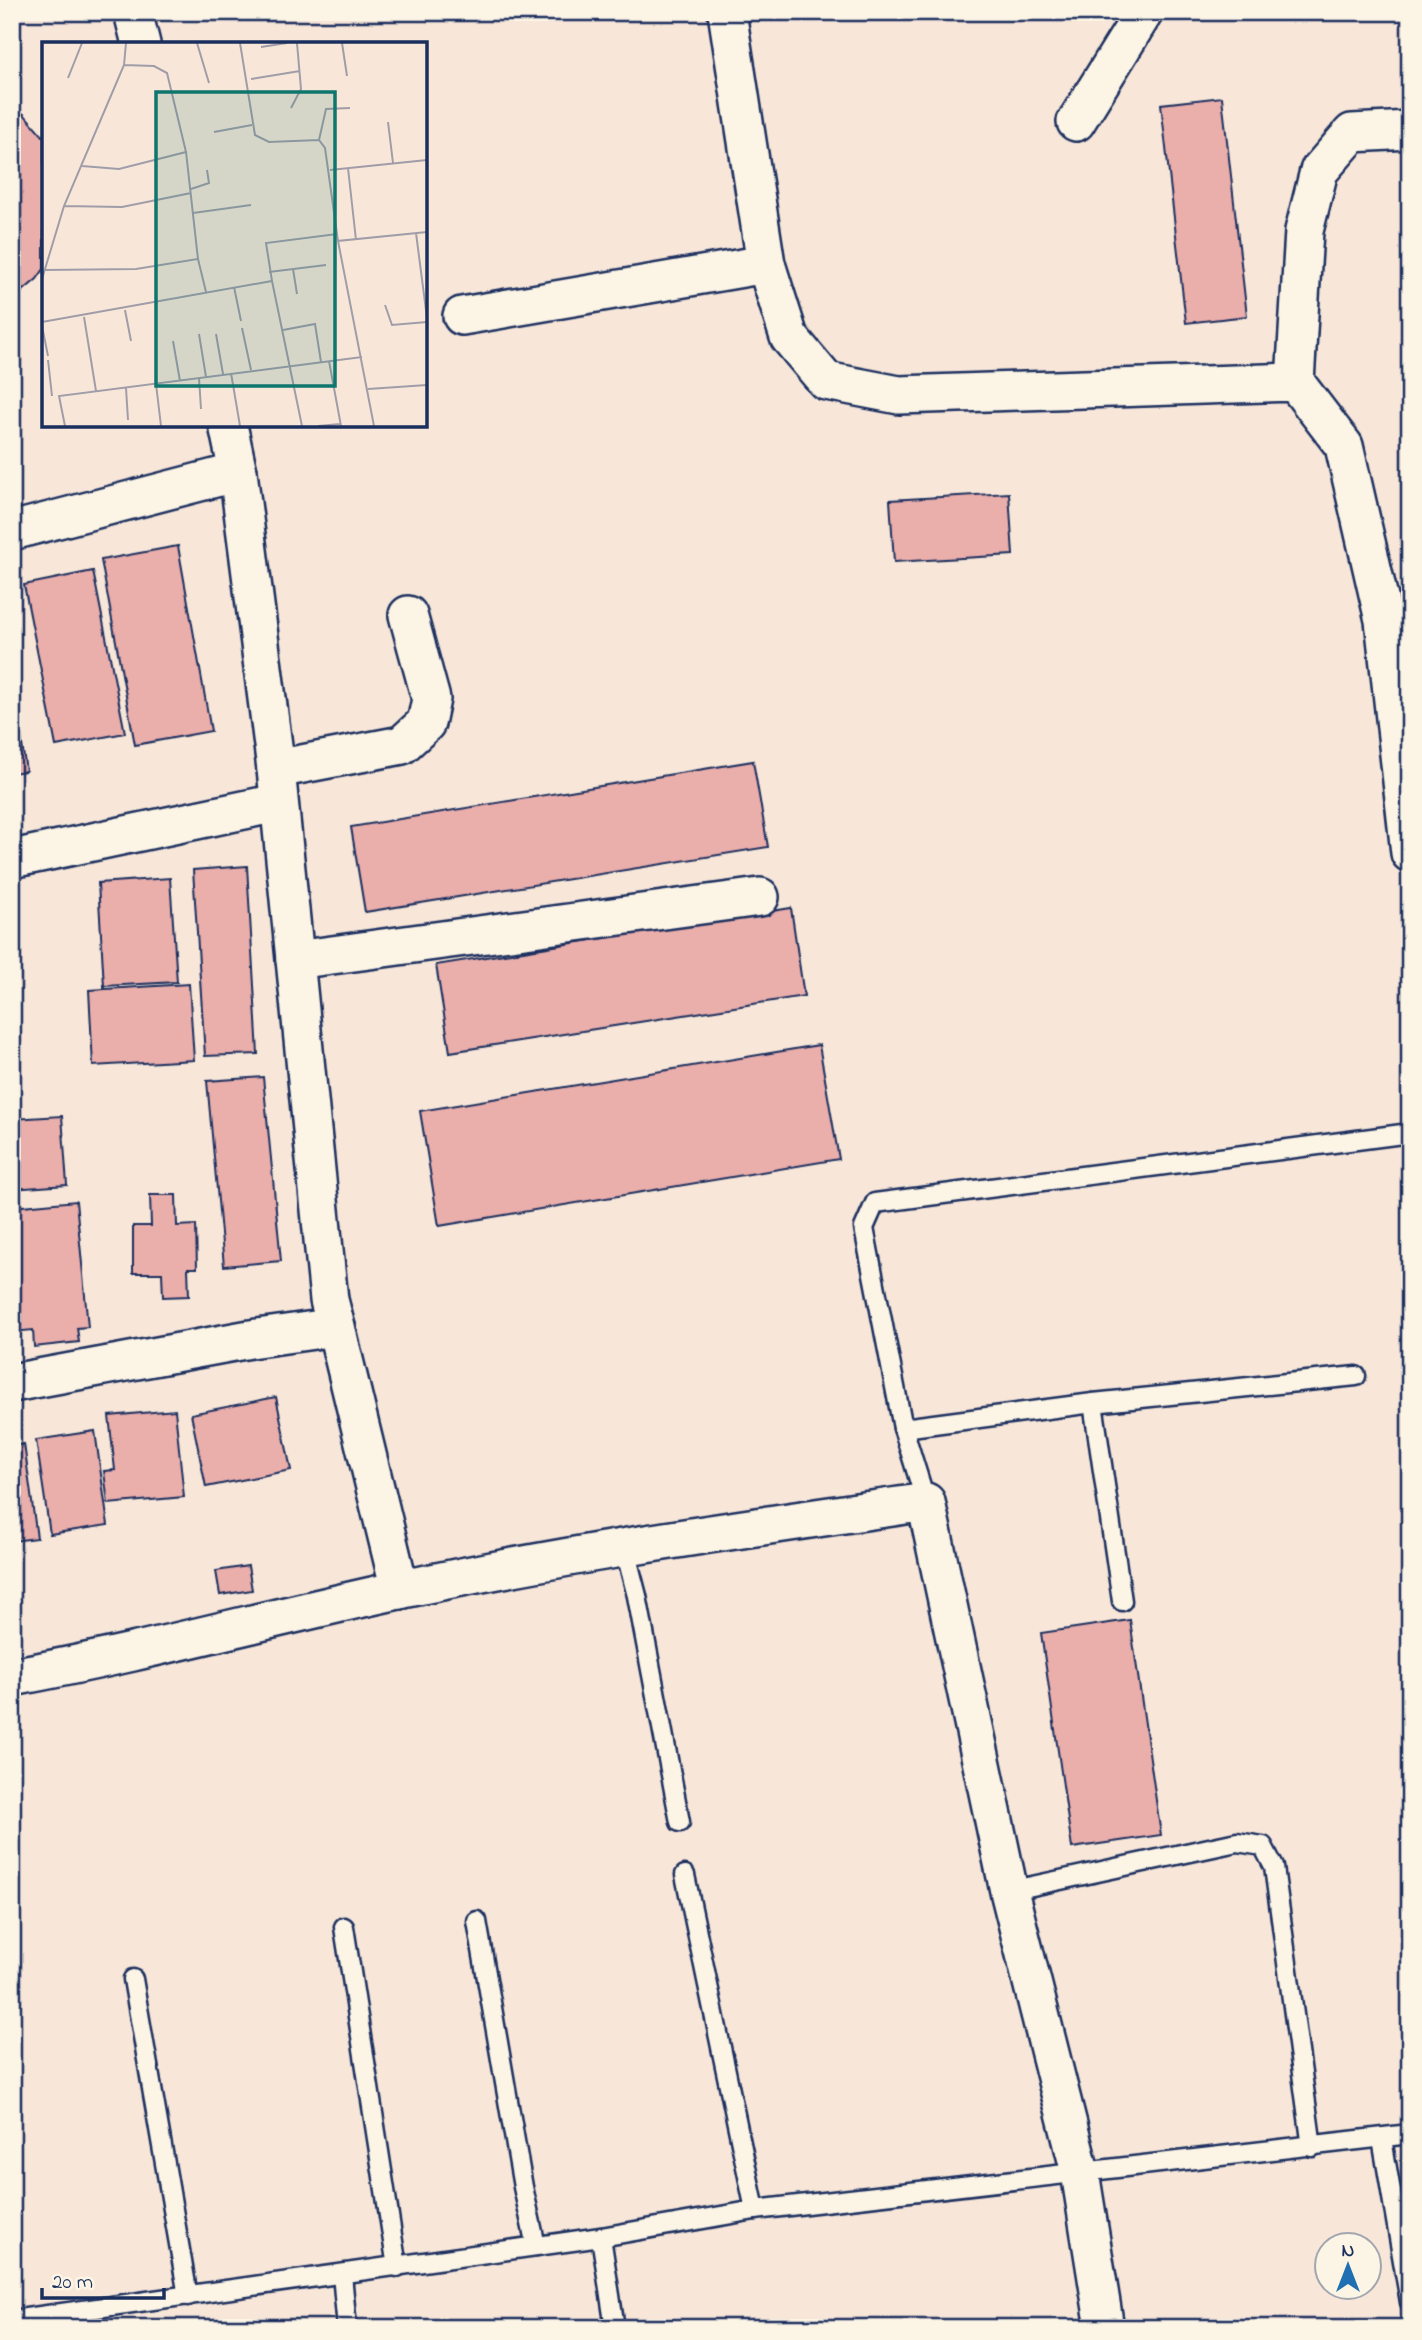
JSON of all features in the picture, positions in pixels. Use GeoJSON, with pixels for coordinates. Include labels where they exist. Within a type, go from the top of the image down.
{"type":"FeatureCollection","features":[{"type":"Feature","properties":{"kind":"street"},"geometry":{"type":"LineString","coordinates":[[133,12],[140,42]]}},
{"type":"Feature","properties":{"kind":"street"},"geometry":{"type":"LineString","coordinates":[[727,12],[766,264],[789,337],[826,381],[899,395],[1295,382]]}},
{"type":"Feature","properties":{"kind":"street"},"geometry":{"type":"LineString","coordinates":[[1076,122],[1144,12]]}},
{"type":"Feature","properties":{"kind":"street"},"geometry":{"type":"LineString","coordinates":[[1410,130],[1352,133],[1319,171],[1304,231],[1295,382],[1344,446],[1397,618],[1410,853]]}},
{"type":"Feature","properties":{"kind":"street"},"geometry":{"type":"LineString","coordinates":[[462,316],[766,264]]}},
{"type":"Feature","properties":{"kind":"street"},"geometry":{"type":"LineString","coordinates":[[228,427],[238,472],[277,786],[329,1300],[400,1590]]}},
{"type":"Feature","properties":{"kind":"street"},"geometry":{"type":"LineString","coordinates":[[12,531],[238,472]]}},
{"type":"Feature","properties":{"kind":"street"},"geometry":{"type":"LineString","coordinates":[[12,859],[277,786],[402,745],[426,723],[431,699],[408,615]]}},
{"type":"Feature","properties":{"kind":"street"},"geometry":{"type":"LineString","coordinates":[[295,960],[760,897]]}},
{"type":"Feature","properties":{"kind":"street"},"geometry":{"type":"LineString","coordinates":[[12,1383],[250,1339],[336,1327]]}},
{"type":"Feature","properties":{"kind":"street"},"geometry":{"type":"LineString","coordinates":[[12,1676],[92,1662],[400,1590],[624,1546],[926,1502],[1009,1891],[1080,2172],[1105,2328]]}},
{"type":"Feature","properties":{"kind":"lane"},"geometry":{"type":"LineString","coordinates":[[926,1502],[903,1428],[864,1228],[875,1203],[1410,1133]]}},
{"type":"Feature","properties":{"kind":"lane"},"geometry":{"type":"LineString","coordinates":[[903,1428],[1093,1403],[1356,1376]]}},
{"type":"Feature","properties":{"kind":"lane"},"geometry":{"type":"LineString","coordinates":[[1093,1403],[1122,1601]]}},
{"type":"Feature","properties":{"kind":"lane"},"geometry":{"type":"LineString","coordinates":[[624,1546],[637,1596],[680,1822]]}},
{"type":"Feature","properties":{"kind":"lane"},"geometry":{"type":"LineString","coordinates":[[1009,1891],[1237,1842],[1263,1846],[1274,1867],[1312,2147]]}},
{"type":"Feature","properties":{"kind":"lane"},"geometry":{"type":"LineString","coordinates":[[685,1875],[755,2210]]}},
{"type":"Feature","properties":{"kind":"lane"},"geometry":{"type":"LineString","coordinates":[[477,1922],[520,2174],[536,2246]]}},
{"type":"Feature","properties":{"kind":"lane"},"geometry":{"type":"LineString","coordinates":[[344,1927],[397,2267]]}},
{"type":"Feature","properties":{"kind":"lane"},"geometry":{"type":"LineString","coordinates":[[134,1979],[188,2297]]}},
{"type":"Feature","properties":{"kind":"lane"},"geometry":{"type":"LineString","coordinates":[[12,2320],[601,2237],[755,2210],[1410,2134]]}},
{"type":"Feature","properties":{"kind":"lane"},"geometry":{"type":"LineString","coordinates":[[1381,2139],[1410,2302]]}},
{"type":"Feature","properties":{"kind":"lane"},"geometry":{"type":"LineString","coordinates":[[601,2237],[615,2328]]}},
{"type":"Feature","properties":{"kind":"lane"},"geometry":{"type":"LineString","coordinates":[[342,2274],[346,2328]]}},
{"type":"Feature","properties":{"kind":"building"},"geometry":{"type":"Polygon","coordinates":[[[1222,97],[1247,316],[1186,323],[1161,104],[1222,97]]]}},
{"type":"Feature","properties":{"kind":"building"},"geometry":{"type":"Polygon","coordinates":[[[12,108],[24,114],[42,135],[42,272],[12,300],[12,108]]]}},
{"type":"Feature","properties":{"kind":"building"},"geometry":{"type":"Polygon","coordinates":[[[1009,493],[1013,555],[894,562],[890,500],[1009,493]]]}},
{"type":"Feature","properties":{"kind":"building"},"geometry":{"type":"Polygon","coordinates":[[[178,546],[211,731],[135,745],[101,560],[178,546]]]}},
{"type":"Feature","properties":{"kind":"building"},"geometry":{"type":"Polygon","coordinates":[[[93,571],[125,733],[56,746],[24,585],[93,571]]]}},
{"type":"Feature","properties":{"kind":"building"},"geometry":{"type":"Polygon","coordinates":[[[12,678],[26,771],[12,773],[12,678]]]}},
{"type":"Feature","properties":{"kind":"building"},"geometry":{"type":"Polygon","coordinates":[[[753,761],[768,847],[365,912],[351,827],[753,761]]]}},
{"type":"Feature","properties":{"kind":"building"},"geometry":{"type":"Polygon","coordinates":[[[247,866],[258,1054],[205,1056],[193,870],[247,866]]]}},
{"type":"Feature","properties":{"kind":"building"},"geometry":{"type":"Polygon","coordinates":[[[170,878],[177,982],[104,986],[98,883],[170,878]]]}},
{"type":"Feature","properties":{"kind":"building"},"geometry":{"type":"Polygon","coordinates":[[[791,908],[804,996],[450,1052],[436,965],[791,908]]]}},
{"type":"Feature","properties":{"kind":"building"},"geometry":{"type":"Polygon","coordinates":[[[189,984],[194,1060],[93,1066],[89,990],[189,984]]]}},
{"type":"Feature","properties":{"kind":"building"},"geometry":{"type":"Polygon","coordinates":[[[819,1045],[839,1159],[439,1226],[420,1111],[819,1045]]]}},
{"type":"Feature","properties":{"kind":"building"},"geometry":{"type":"Polygon","coordinates":[[[263,1077],[281,1261],[224,1266],[207,1081],[263,1077]]]}},
{"type":"Feature","properties":{"kind":"building"},"geometry":{"type":"Polygon","coordinates":[[[62,1116],[67,1185],[12,1189],[12,1119],[62,1116]]]}},
{"type":"Feature","properties":{"kind":"building"},"geometry":{"type":"Polygon","coordinates":[[[150,1195],[176,1195],[177,1226],[196,1225],[197,1268],[188,1268],[189,1296],[163,1297],[162,1273],[133,1273],[133,1226],[151,1226],[150,1195]]]}},
{"type":"Feature","properties":{"kind":"building"},"geometry":{"type":"Polygon","coordinates":[[[76,1201],[88,1327],[77,1328],[79,1342],[34,1347],[33,1330],[13,1332],[12,1207],[76,1201]]]}},
{"type":"Feature","properties":{"kind":"building"},"geometry":{"type":"Polygon","coordinates":[[[276,1397],[291,1470],[206,1487],[191,1414],[276,1397]]]}},
{"type":"Feature","properties":{"kind":"building"},"geometry":{"type":"Polygon","coordinates":[[[175,1410],[184,1497],[108,1504],[104,1471],[115,1470],[109,1416],[175,1410]]]}},
{"type":"Feature","properties":{"kind":"building"},"geometry":{"type":"Polygon","coordinates":[[[95,1431],[108,1525],[50,1534],[36,1440],[95,1431]]]}},
{"type":"Feature","properties":{"kind":"building"},"geometry":{"type":"Polygon","coordinates":[[[24,1444],[37,1538],[12,1541],[12,1446],[24,1444]]]}},
{"type":"Feature","properties":{"kind":"building"},"geometry":{"type":"Polygon","coordinates":[[[248,1566],[252,1590],[220,1595],[216,1571],[248,1566]]]}},
{"type":"Feature","properties":{"kind":"building"},"geometry":{"type":"Polygon","coordinates":[[[1130,1620],[1161,1835],[1072,1848],[1041,1633],[1130,1620]]]}}]}
